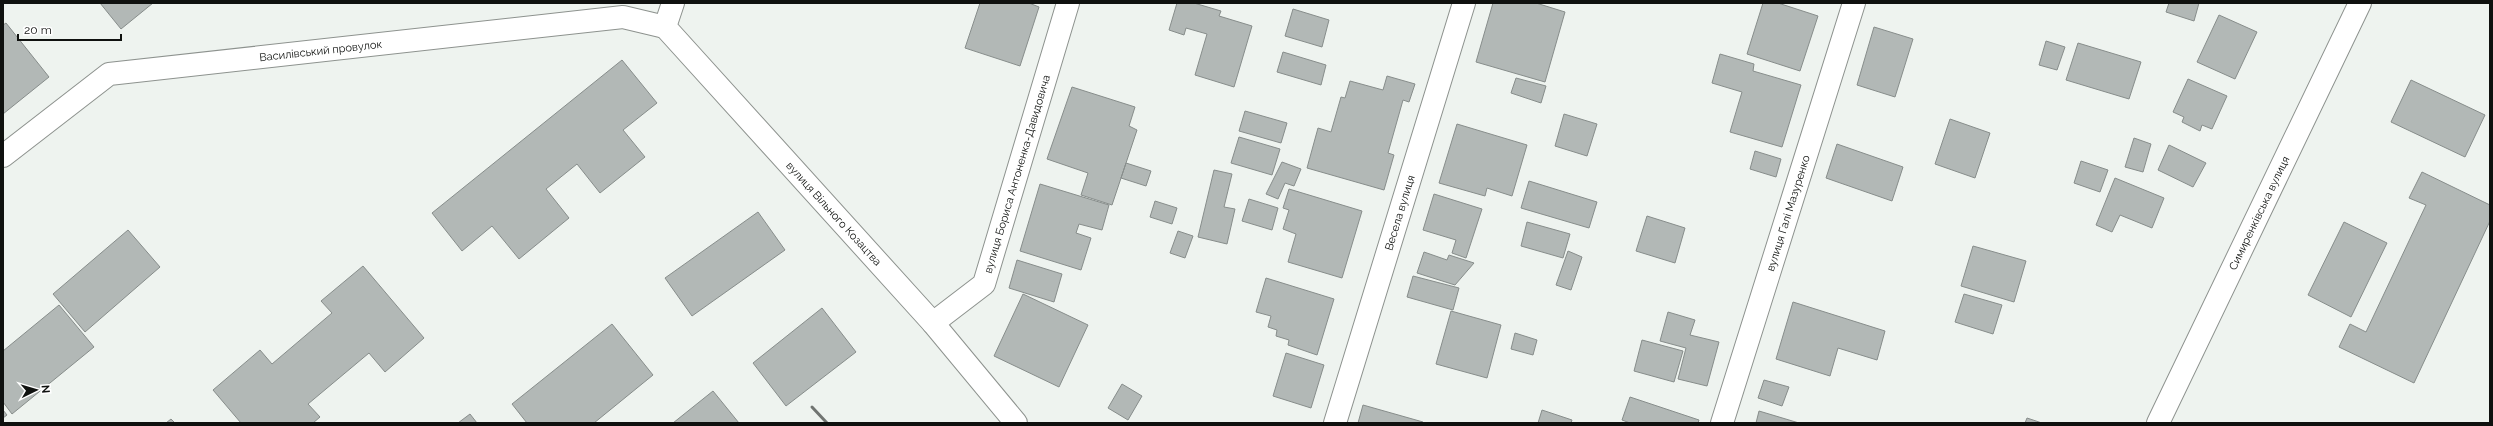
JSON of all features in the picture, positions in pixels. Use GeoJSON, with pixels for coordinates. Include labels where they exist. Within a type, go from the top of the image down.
{"type":"FeatureCollection","features":[{"type":"Feature","properties":{"kind":"street"},"geometry":{"type":"LineString","coordinates":[[666,27],[673,3]]}},
{"type":"Feature","properties":{"kind":"street","name":"вулиця Бориса Антоненка-Давидовича"},"geometry":{"type":"LineString","coordinates":[[933,323],[984,284],[1068,3]]}},
{"type":"Feature","properties":{"kind":"street","name":"Весела вулиця"},"geometry":{"type":"LineString","coordinates":[[1334,423],[1464,3]]}},
{"type":"Feature","properties":{"kind":"street","name":"вулиця Галі Мазуренко"},"geometry":{"type":"LineString","coordinates":[[1722,423],[1854,3]]}},
{"type":"Feature","properties":{"kind":"street","name":"Симиренківська вулиця"},"geometry":{"type":"LineString","coordinates":[[2158,423],[2360,3]]}},
{"type":"Feature","properties":{"kind":"street","name":"Василівський провулок"},"geometry":{"type":"LineString","coordinates":[[3,156],[109,74],[623,16],[666,27]]}},
{"type":"Feature","properties":{"kind":"street","name":"вулиця Вільного Козацтва"},"geometry":{"type":"LineString","coordinates":[[666,27],[933,323],[1016,423]]}},
{"type":"Feature","properties":{"kind":"building"},"geometry":{"type":"Polygon","coordinates":[[[100,3],[153,3],[121,29],[100,3]]]}},
{"type":"Feature","properties":{"kind":"building"},"geometry":{"type":"Polygon","coordinates":[[[980,3],[1029,3],[1039,7],[1020,66],[965,48],[980,3]]]}},
{"type":"Feature","properties":{"kind":"building"},"geometry":{"type":"Polygon","coordinates":[[[1177,3],[1194,3],[1221,11],[1219,16],[1252,26],[1234,87],[1195,75],[1207,34],[1186,28],[1184,35],[1169,30],[1177,3]]]}},
{"type":"Feature","properties":{"kind":"building"},"geometry":{"type":"Polygon","coordinates":[[[1493,3],[1536,3],[1565,12],[1545,82],[1476,62],[1493,3]]]}},
{"type":"Feature","properties":{"kind":"building"},"geometry":{"type":"Polygon","coordinates":[[[1763,3],[1778,3],[1818,16],[1800,71],[1747,54],[1763,3]]]}},
{"type":"Feature","properties":{"kind":"building"},"geometry":{"type":"Polygon","coordinates":[[[2169,3],[2199,3],[2194,21],[2166,12],[2169,3]]]}},
{"type":"Feature","properties":{"kind":"building"},"geometry":{"type":"Polygon","coordinates":[[[1293,9],[1329,20],[1322,47],[1285,36],[1293,9]]]}},
{"type":"Feature","properties":{"kind":"building"},"geometry":{"type":"Polygon","coordinates":[[[2219,15],[2257,32],[2235,79],[2197,62],[2219,15]]]}},
{"type":"Feature","properties":{"kind":"building"},"geometry":{"type":"Polygon","coordinates":[[[6,23],[49,77],[3,114],[3,25],[6,23]]]}},
{"type":"Feature","properties":{"kind":"building"},"geometry":{"type":"Polygon","coordinates":[[[1874,27],[1913,39],[1895,97],[1857,85],[1874,27]]]}},
{"type":"Feature","properties":{"kind":"building"},"geometry":{"type":"Polygon","coordinates":[[[2046,41],[2065,47],[2057,70],[2039,65],[2046,41]]]}},
{"type":"Feature","properties":{"kind":"building"},"geometry":{"type":"Polygon","coordinates":[[[2078,43],[2141,62],[2129,99],[2066,80],[2078,43]]]}},
{"type":"Feature","properties":{"kind":"building"},"geometry":{"type":"Polygon","coordinates":[[[1283,52],[1326,65],[1321,85],[1277,72],[1283,52]]]}},
{"type":"Feature","properties":{"kind":"building"},"geometry":{"type":"Polygon","coordinates":[[[1720,54],[1754,64],[1753,71],[1801,85],[1782,147],[1730,132],[1742,92],[1712,83],[1720,54]]]}},
{"type":"Feature","properties":{"kind":"building"},"geometry":{"type":"Polygon","coordinates":[[[622,60],[657,103],[623,130],[645,157],[600,193],[577,164],[546,189],[569,218],[519,259],[492,226],[462,251],[432,213],[622,60]]]}},
{"type":"Feature","properties":{"kind":"building"},"geometry":{"type":"Polygon","coordinates":[[[1387,76],[1415,84],[1409,102],[1403,100],[1388,153],[1394,155],[1384,190],[1307,168],[1318,128],[1331,132],[1341,97],[1345,98],[1350,81],[1383,90],[1387,76]]]}},
{"type":"Feature","properties":{"kind":"building"},"geometry":{"type":"Polygon","coordinates":[[[1516,78],[1546,86],[1541,103],[1511,93],[1516,78]]]}},
{"type":"Feature","properties":{"kind":"building"},"geometry":{"type":"Polygon","coordinates":[[[2188,79],[2227,96],[2212,129],[2202,125],[2200,131],[2182,122],[2184,117],[2173,112],[2188,79]]]}},
{"type":"Feature","properties":{"kind":"building"},"geometry":{"type":"Polygon","coordinates":[[[2411,80],[2485,115],[2465,157],[2391,122],[2411,80]]]}},
{"type":"Feature","properties":{"kind":"building"},"geometry":{"type":"Polygon","coordinates":[[[1072,87],[1135,107],[1129,126],[1137,130],[1112,205],[1081,195],[1088,173],[1047,159],[1072,87]]]}},
{"type":"Feature","properties":{"kind":"building"},"geometry":{"type":"Polygon","coordinates":[[[1245,111],[1287,123],[1281,143],[1239,131],[1245,111]]]}},
{"type":"Feature","properties":{"kind":"building"},"geometry":{"type":"Polygon","coordinates":[[[1564,114],[1597,124],[1587,156],[1555,146],[1564,114]]]}},
{"type":"Feature","properties":{"kind":"building"},"geometry":{"type":"Polygon","coordinates":[[[1950,119],[1990,133],[1975,178],[1935,164],[1950,119]]]}},
{"type":"Feature","properties":{"kind":"building"},"geometry":{"type":"Polygon","coordinates":[[[1457,124],[1527,145],[1512,196],[1487,188],[1485,196],[1439,183],[1457,124]]]}},
{"type":"Feature","properties":{"kind":"building"},"geometry":{"type":"Polygon","coordinates":[[[1239,137],[1280,149],[1272,175],[1231,163],[1239,137]]]}},
{"type":"Feature","properties":{"kind":"building"},"geometry":{"type":"Polygon","coordinates":[[[2134,138],[2151,144],[2143,172],[2125,167],[2134,138]]]}},
{"type":"Feature","properties":{"kind":"building"},"geometry":{"type":"Polygon","coordinates":[[[1837,144],[1903,167],[1892,201],[1826,178],[1837,144]]]}},
{"type":"Feature","properties":{"kind":"building"},"geometry":{"type":"Polygon","coordinates":[[[2169,145],[2206,163],[2193,187],[2158,170],[2169,145]]]}},
{"type":"Feature","properties":{"kind":"building"},"geometry":{"type":"Polygon","coordinates":[[[1755,151],[1781,159],[1776,177],[1750,169],[1755,151]]]}},
{"type":"Feature","properties":{"kind":"building"},"geometry":{"type":"Polygon","coordinates":[[[2081,161],[2108,170],[2100,192],[2074,183],[2081,161]]]}},
{"type":"Feature","properties":{"kind":"building"},"geometry":{"type":"Polygon","coordinates":[[[1282,162],[1301,169],[1294,186],[1285,183],[1278,199],[1266,194],[1282,162]]]}},
{"type":"Feature","properties":{"kind":"building"},"geometry":{"type":"Polygon","coordinates":[[[1126,163],[1151,171],[1146,186],[1121,178],[1126,163]]]}},
{"type":"Feature","properties":{"kind":"building"},"geometry":{"type":"Polygon","coordinates":[[[1214,170],[1232,174],[1224,207],[1235,209],[1227,244],[1198,237],[1214,170]]]}},
{"type":"Feature","properties":{"kind":"building"},"geometry":{"type":"Polygon","coordinates":[[[2422,172],[2490,205],[2490,221],[2414,383],[2339,347],[2350,324],[2366,332],[2426,205],[2409,198],[2422,172]]]}},
{"type":"Feature","properties":{"kind":"building"},"geometry":{"type":"Polygon","coordinates":[[[2115,178],[2164,198],[2152,228],[2120,215],[2112,232],[2096,225],[2115,178]]]}},
{"type":"Feature","properties":{"kind":"building"},"geometry":{"type":"Polygon","coordinates":[[[1529,181],[1597,202],[1589,228],[1521,208],[1529,181]]]}},
{"type":"Feature","properties":{"kind":"building"},"geometry":{"type":"Polygon","coordinates":[[[1040,184],[1109,205],[1102,230],[1079,224],[1076,233],[1091,238],[1081,270],[1020,251],[1040,184]]]}},
{"type":"Feature","properties":{"kind":"building"},"geometry":{"type":"Polygon","coordinates":[[[1289,189],[1362,211],[1342,278],[1288,262],[1296,234],[1283,229],[1289,210],[1283,208],[1289,189]]]}},
{"type":"Feature","properties":{"kind":"building"},"geometry":{"type":"Polygon","coordinates":[[[1434,194],[1482,209],[1466,258],[1452,253],[1456,240],[1423,230],[1434,194]]]}},
{"type":"Feature","properties":{"kind":"building"},"geometry":{"type":"Polygon","coordinates":[[[1249,199],[1278,208],[1272,230],[1242,221],[1249,199]]]}},
{"type":"Feature","properties":{"kind":"building"},"geometry":{"type":"Polygon","coordinates":[[[1155,201],[1177,208],[1172,224],[1150,217],[1155,201]]]}},
{"type":"Feature","properties":{"kind":"building"},"geometry":{"type":"Polygon","coordinates":[[[758,212],[785,250],[692,316],[665,278],[758,212]]]}},
{"type":"Feature","properties":{"kind":"building"},"geometry":{"type":"Polygon","coordinates":[[[1647,216],[1685,228],[1675,263],[1636,251],[1647,216]]]}},
{"type":"Feature","properties":{"kind":"building"},"geometry":{"type":"Polygon","coordinates":[[[1527,222],[1570,234],[1563,258],[1521,246],[1527,222]]]}},
{"type":"Feature","properties":{"kind":"building"},"geometry":{"type":"Polygon","coordinates":[[[2344,222],[2387,243],[2351,317],[2308,295],[2344,222]]]}},
{"type":"Feature","properties":{"kind":"building"},"geometry":{"type":"Polygon","coordinates":[[[128,230],[160,267],[85,332],[53,294],[128,230]]]}},
{"type":"Feature","properties":{"kind":"building"},"geometry":{"type":"Polygon","coordinates":[[[1178,231],[1193,236],[1185,258],[1170,253],[1178,231]]]}},
{"type":"Feature","properties":{"kind":"building"},"geometry":{"type":"Polygon","coordinates":[[[1973,246],[2026,261],[2014,302],[1961,286],[1973,246]]]}},
{"type":"Feature","properties":{"kind":"building"},"geometry":{"type":"Polygon","coordinates":[[[1568,251],[1582,257],[1571,290],[1556,285],[1568,251]]]}},
{"type":"Feature","properties":{"kind":"building"},"geometry":{"type":"Polygon","coordinates":[[[1424,252],[1447,260],[1449,255],[1474,263],[1455,285],[1417,273],[1424,252]]]}},
{"type":"Feature","properties":{"kind":"building"},"geometry":{"type":"Polygon","coordinates":[[[1017,260],[1062,274],[1054,302],[1009,288],[1017,260]]]}},
{"type":"Feature","properties":{"kind":"building"},"geometry":{"type":"Polygon","coordinates":[[[363,266],[424,338],[385,372],[369,353],[308,404],[320,417],[313,423],[241,423],[213,390],[260,350],[272,364],[332,313],[321,301],[363,266]]]}},
{"type":"Feature","properties":{"kind":"building"},"geometry":{"type":"Polygon","coordinates":[[[1413,276],[1459,288],[1453,310],[1407,297],[1413,276]]]}},
{"type":"Feature","properties":{"kind":"building"},"geometry":{"type":"Polygon","coordinates":[[[1266,278],[1334,299],[1317,355],[1288,345],[1289,340],[1276,336],[1277,330],[1268,327],[1271,316],[1256,312],[1266,278]]]}},
{"type":"Feature","properties":{"kind":"building"},"geometry":{"type":"Polygon","coordinates":[[[1023,294],[1088,325],[1059,387],[994,356],[1023,294]]]}},
{"type":"Feature","properties":{"kind":"building"},"geometry":{"type":"Polygon","coordinates":[[[1964,294],[2002,305],[1993,334],[1955,322],[1964,294]]]}},
{"type":"Feature","properties":{"kind":"building"},"geometry":{"type":"Polygon","coordinates":[[[1793,302],[1885,331],[1877,360],[1838,348],[1830,376],[1776,359],[1793,302]]]}},
{"type":"Feature","properties":{"kind":"building"},"geometry":{"type":"Polygon","coordinates":[[[59,305],[94,347],[12,414],[3,402],[3,351],[59,305]]]}},
{"type":"Feature","properties":{"kind":"building"},"geometry":{"type":"Polygon","coordinates":[[[822,308],[856,352],[786,406],[753,363],[822,308]]]}},
{"type":"Feature","properties":{"kind":"building"},"geometry":{"type":"Polygon","coordinates":[[[1451,311],[1501,325],[1487,378],[1436,364],[1451,311]]]}},
{"type":"Feature","properties":{"kind":"building"},"geometry":{"type":"Polygon","coordinates":[[[1668,312],[1695,320],[1690,335],[1719,342],[1707,386],[1678,379],[1686,348],[1660,341],[1668,312]]]}},
{"type":"Feature","properties":{"kind":"building"},"geometry":{"type":"Polygon","coordinates":[[[612,324],[653,375],[594,423],[527,423],[512,404],[612,324]]]}},
{"type":"Feature","properties":{"kind":"building"},"geometry":{"type":"Polygon","coordinates":[[[1515,333],[1537,340],[1533,355],[1511,349],[1515,333]]]}},
{"type":"Feature","properties":{"kind":"building"},"geometry":{"type":"Polygon","coordinates":[[[1642,340],[1683,351],[1674,382],[1634,371],[1642,340]]]}},
{"type":"Feature","properties":{"kind":"building"},"geometry":{"type":"Polygon","coordinates":[[[1286,353],[1324,365],[1311,408],[1273,396],[1286,353]]]}},
{"type":"Feature","properties":{"kind":"building"},"geometry":{"type":"Polygon","coordinates":[[[1764,380],[1789,387],[1782,406],[1758,398],[1764,380]]]}},
{"type":"Feature","properties":{"kind":"building"},"geometry":{"type":"Polygon","coordinates":[[[1122,384],[1142,396],[1128,420],[1108,408],[1122,384]]]}},
{"type":"Feature","properties":{"kind":"building"},"geometry":{"type":"Polygon","coordinates":[[[713,391],[739,423],[673,423],[713,391]]]}},
{"type":"Feature","properties":{"kind":"building"},"geometry":{"type":"Polygon","coordinates":[[[1630,397],[1699,420],[1698,423],[1630,423],[1622,420],[1630,397]]]}},
{"type":"Feature","properties":{"kind":"building"},"geometry":{"type":"Polygon","coordinates":[[[1363,405],[1423,422],[1423,423],[1358,423],[1363,405]]]}},
{"type":"Feature","properties":{"kind":"building"},"geometry":{"type":"Polygon","coordinates":[[[3,410],[7,415],[3,418],[3,410]]]}},
{"type":"Feature","properties":{"kind":"building"},"geometry":{"type":"Polygon","coordinates":[[[1542,410],[1572,420],[1571,423],[1538,423],[1542,410]]]}},
{"type":"Feature","properties":{"kind":"building"},"geometry":{"type":"Polygon","coordinates":[[[1759,411],[1799,423],[1756,423],[1759,411]]]}},
{"type":"Feature","properties":{"kind":"building"},"geometry":{"type":"Polygon","coordinates":[[[470,414],[477,423],[458,423],[470,414]]]}},
{"type":"Feature","properties":{"kind":"building"},"geometry":{"type":"Polygon","coordinates":[[[2027,418],[2042,423],[2025,423],[2027,418]]]}},
{"type":"Feature","properties":{"kind":"building"},"geometry":{"type":"Polygon","coordinates":[[[171,419],[175,423],[166,423],[171,419]]]}},
{"type":"Feature","properties":{"kind":"railway"},"geometry":{"type":"LineString","coordinates":[[812,407],[827,423]]}}]}
